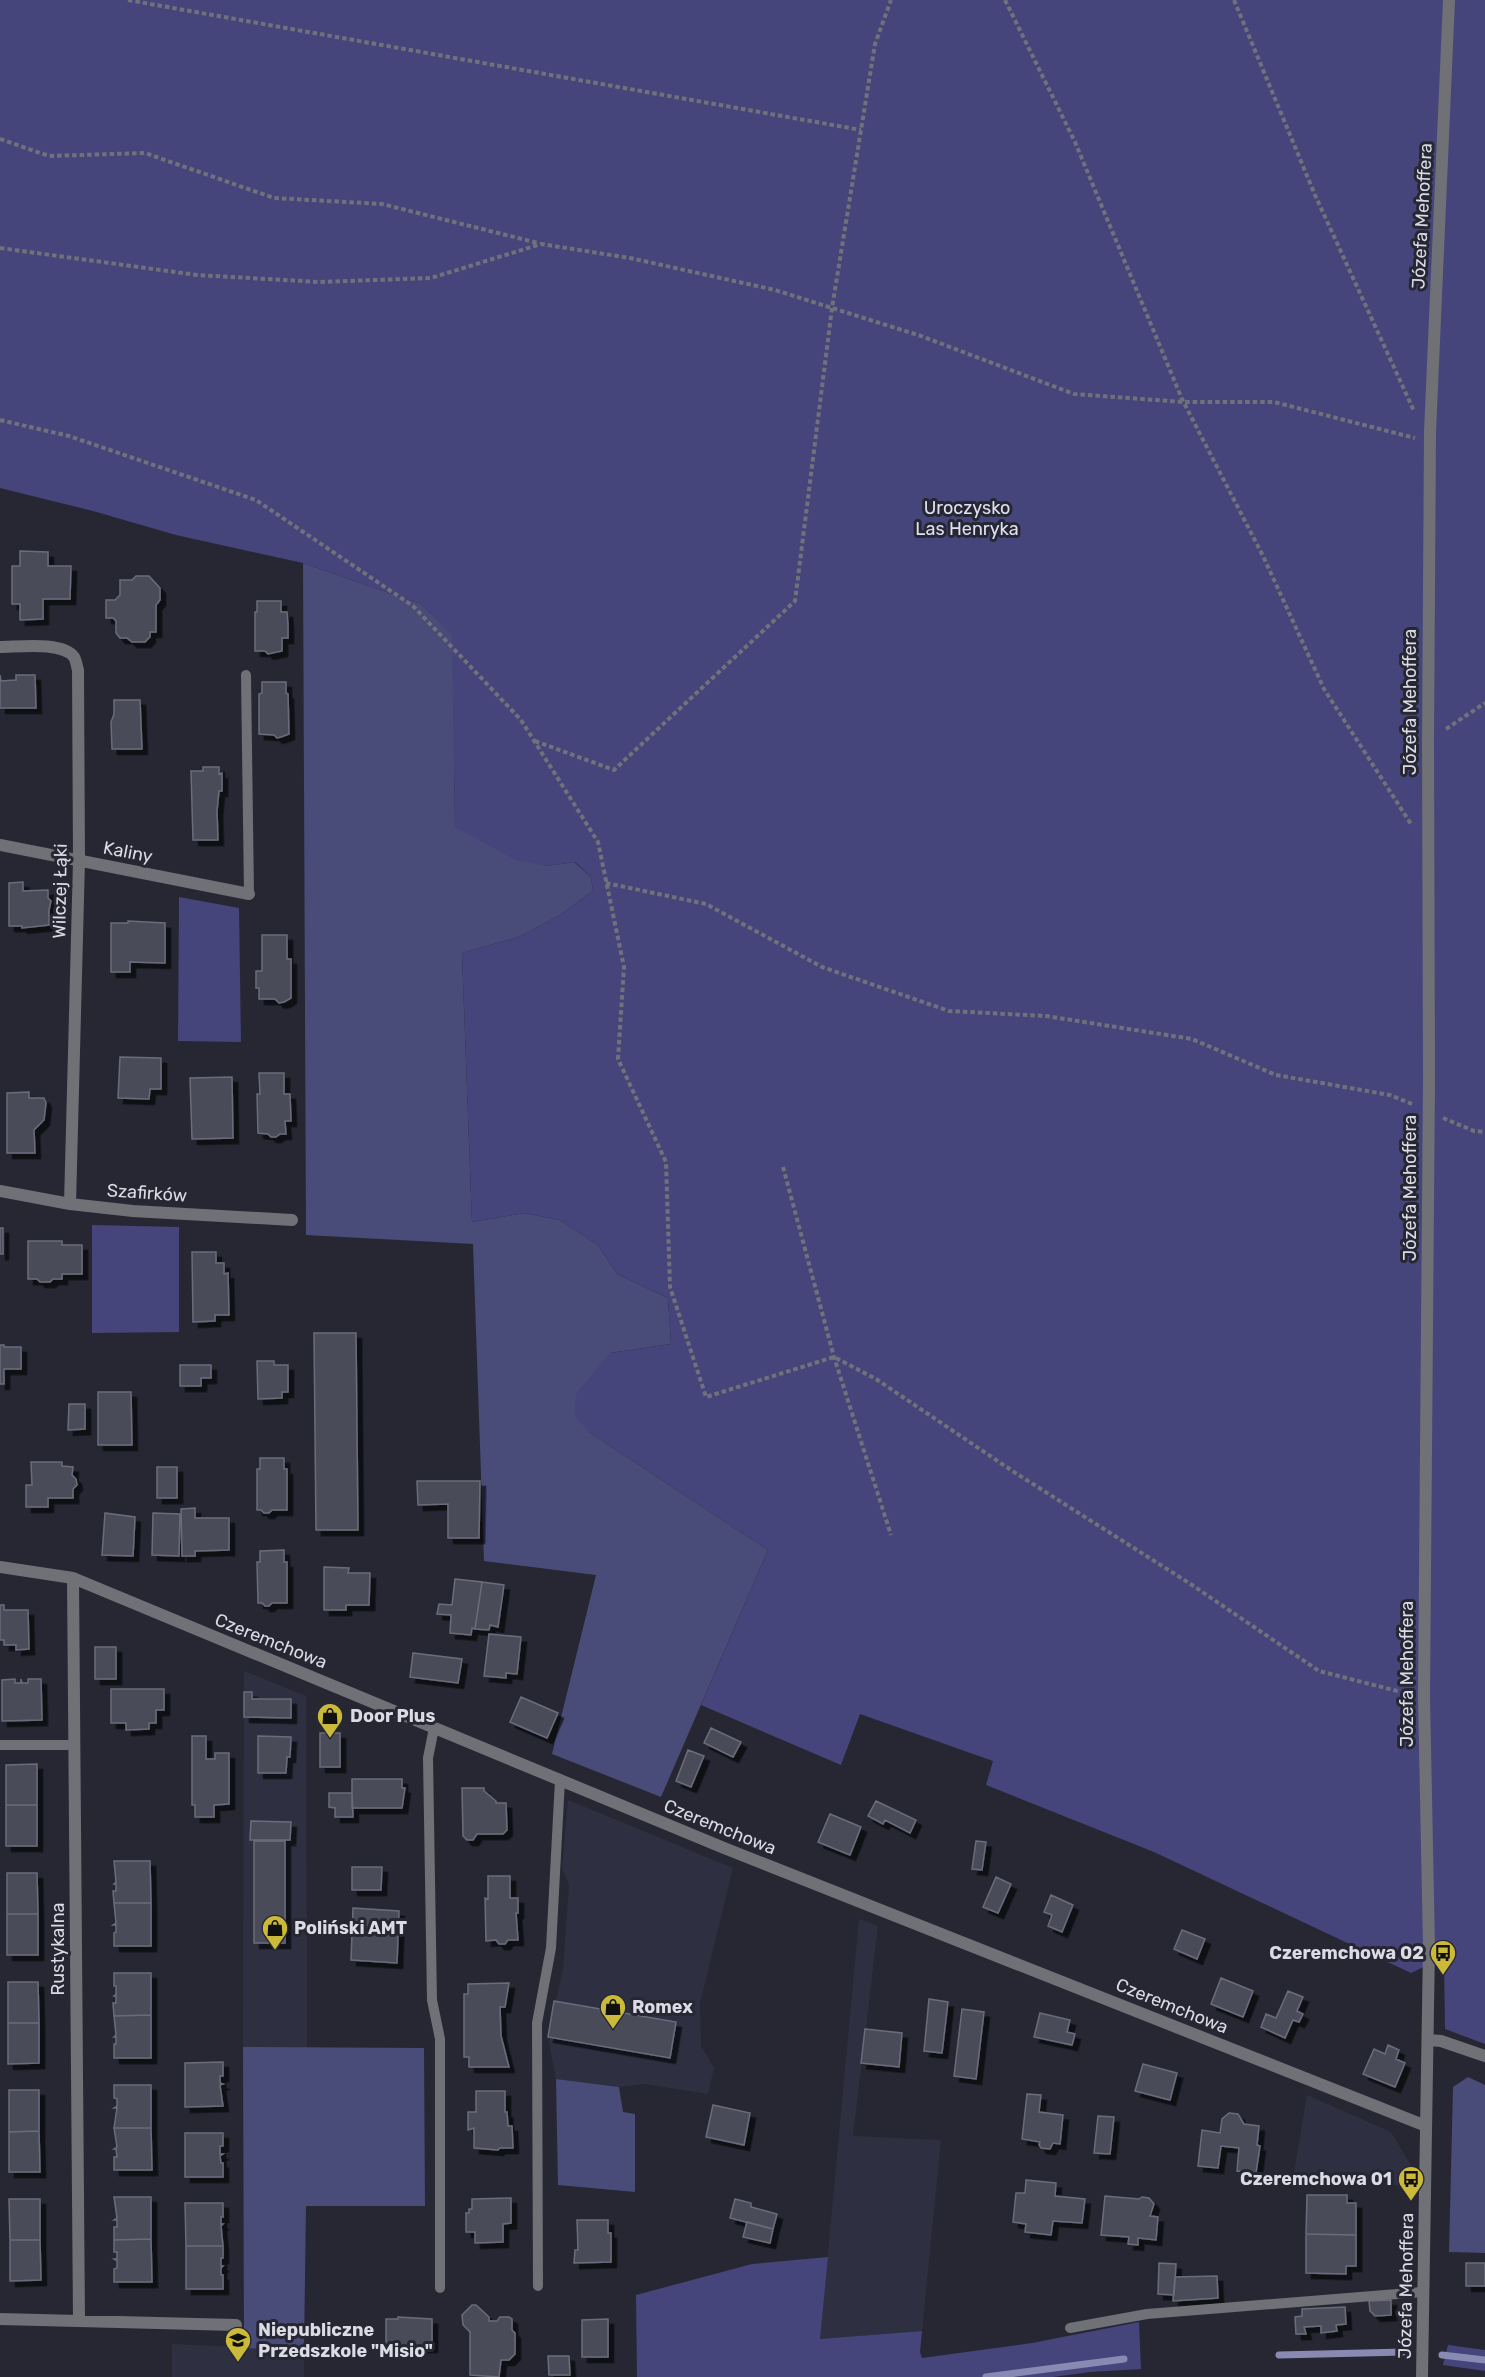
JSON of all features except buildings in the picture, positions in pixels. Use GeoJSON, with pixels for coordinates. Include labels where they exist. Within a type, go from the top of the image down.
{"type":"FeatureCollection","features":[{"type":"Feature","properties":{"kind":"street","name":"Józefa Mehoffera"},"geometry":{"type":"LineString","coordinates":[[1422,2377],[1429,1947],[1424,1697],[1430,441],[1449,0]]}},
{"type":"Feature","properties":{"kind":"street","name":"Wilczej Łąki"},"geometry":{"type":"LineString","coordinates":[[0,647],[48,646],[64,649],[74,657],[78,670],[79,861],[70,1204]]}},
{"type":"Feature","properties":{"kind":"street","name":"Kaliny"},"geometry":{"type":"LineString","coordinates":[[0,845],[249,894]]}},
{"type":"Feature","properties":{"kind":"street","name":"Szafirków"},"geometry":{"type":"LineString","coordinates":[[0,1191],[70,1204],[133,1211],[292,1220]]}},
{"type":"Feature","properties":{"kind":"street","name":"Czeremchowa"},"geometry":{"type":"LineString","coordinates":[[0,1567],[73,1578],[724,1848],[1426,2126]]}},
{"type":"Feature","properties":{"kind":"street","name":"Rustykalna"},"geometry":{"type":"LineString","coordinates":[[73,1578],[79,2320]]}},
{"type":"Feature","properties":{"kind":"street"},"geometry":{"type":"LineString","coordinates":[[1428,2040],[1441,2041],[1485,2056]]}},
{"type":"Feature","properties":{"kind":"street"},"geometry":{"type":"LineString","coordinates":[[0,2319],[236,2325]]}},
{"type":"Feature","properties":{"kind":"lane"},"geometry":{"type":"LineString","coordinates":[[246,675],[249,894]]}},
{"type":"Feature","properties":{"kind":"lane"},"geometry":{"type":"LineString","coordinates":[[434,1728],[428,1758],[432,2000],[440,2039],[440,2288]]}},
{"type":"Feature","properties":{"kind":"lane"},"geometry":{"type":"LineString","coordinates":[[0,1745],[75,1745]]}},
{"type":"Feature","properties":{"kind":"lane"},"geometry":{"type":"LineString","coordinates":[[538,2286],[537,2023],[551,1948],[560,1780]]}},
{"type":"Feature","properties":{"kind":"lane"},"geometry":{"type":"LineString","coordinates":[[1070,2328],[1147,2314],[1422,2292]]}},
{"type":"Feature","properties":{"kind":"path"},"geometry":{"type":"LineString","coordinates":[[128,0],[861,130]]}},
{"type":"Feature","properties":{"kind":"path"},"geometry":{"type":"LineString","coordinates":[[534,741],[614,770],[795,601],[832,308],[874,44],[891,0]]}},
{"type":"Feature","properties":{"kind":"path"},"geometry":{"type":"LineString","coordinates":[[1005,0],[1075,142],[1184,402],[1263,556],[1324,689],[1428,850]]}},
{"type":"Feature","properties":{"kind":"path"},"geometry":{"type":"LineString","coordinates":[[1234,0],[1315,195],[1414,413]]}},
{"type":"Feature","properties":{"kind":"path"},"geometry":{"type":"LineString","coordinates":[[0,139],[50,156],[145,153],[274,198],[382,204],[541,244],[663,265],[775,290],[921,336],[1074,394],[1184,402],[1275,402],[1430,441]]}},
{"type":"Feature","properties":{"kind":"path"},"geometry":{"type":"LineString","coordinates":[[0,248],[197,275],[319,282],[432,278],[541,244]]}},
{"type":"Feature","properties":{"kind":"path"},"geometry":{"type":"LineString","coordinates":[[0,420],[69,436],[256,500],[413,606],[521,720],[598,842],[624,967],[618,1059],[666,1162],[670,1287],[706,1397],[834,1358],[876,1379],[1014,1472],[1189,1583],[1319,1671],[1424,1697]]}},
{"type":"Feature","properties":{"kind":"path"},"geometry":{"type":"LineString","coordinates":[[1428,741],[1485,703]]}},
{"type":"Feature","properties":{"kind":"path"},"geometry":{"type":"LineString","coordinates":[[606,883],[706,904],[822,967],[949,1011],[1046,1016],[1192,1039],[1276,1075],[1390,1095],[1474,1131],[1485,1132]]}},
{"type":"Feature","properties":{"kind":"path"},"geometry":{"type":"LineString","coordinates":[[783,1167],[834,1358],[891,1535]]}},
{"type":"Feature","properties":{"kind":"shaded area"},"geometry":{"type":"Polygon","coordinates":[[[303,563],[421,604],[453,635],[455,827],[546,866],[574,862],[591,877],[593,891],[560,915],[519,937],[462,953],[472,1222],[524,1213],[560,1220],[598,1245],[617,1274],[668,1298],[671,1344],[610,1353],[589,1432],[768,1550],[661,1797],[552,1754],[596,1575],[484,1561],[473,1244],[306,1235],[303,563]]]}},
{"type":"Feature","properties":{"kind":"shaded area","name":"Poliński AMT"},"geometry":{"type":"Polygon","coordinates":[[[244,1671],[306,1696],[307,2048],[243,2047],[244,1671]]]}},
{"type":"Feature","properties":{"kind":"shaded area"},"geometry":{"type":"Polygon","coordinates":[[[568,1800],[733,1868],[700,2003],[701,2046],[714,2068],[708,2094],[644,2084],[619,2087],[556,2079],[548,2037],[563,1969],[569,1885],[562,1868],[568,1800]]]}},
{"type":"Feature","properties":{"kind":"shaded area"},"geometry":{"type":"Polygon","coordinates":[[[859,1919],[878,1926],[853,2136],[941,2140],[922,2331],[820,2339],[859,1919]]]}},
{"type":"Feature","properties":{"kind":"shaded area"},"geometry":{"type":"Polygon","coordinates":[[[243,2047],[424,2048],[425,2206],[306,2206],[304,2350],[244,2348],[243,2047]]]}},
{"type":"Feature","properties":{"kind":"shaded area"},"geometry":{"type":"Polygon","coordinates":[[[1468,2077],[1485,2085],[1485,2253],[1449,2252],[1453,2087],[1468,2077]]]}},
{"type":"Feature","properties":{"kind":"shaded area"},"geometry":{"type":"Polygon","coordinates":[[[556,2079],[619,2087],[623,2112],[635,2114],[635,2192],[558,2185],[556,2079]]]}},
{"type":"Feature","properties":{"kind":"shaded area"},"geometry":{"type":"Polygon","coordinates":[[[1307,2095],[1391,2132],[1410,2164],[1410,2187],[1294,2172],[1307,2095]]]}},
{"type":"Feature","properties":{"kind":"shaded area","name":"Niepubliczne Przedszkole \"Misio\""},"geometry":{"type":"Polygon","coordinates":[[[172,2344],[304,2350],[304,2377],[172,2377],[172,2344]]]}},
{"type":"Feature","properties":{"kind":"green space","name":"Uroczysko Las Henryka"},"geometry":{"type":"Polygon","coordinates":[[[0,0],[1485,0],[1485,2044],[1445,2029],[1444,1957],[1411,1973],[1154,1852],[986,1785],[993,1761],[860,1714],[841,1765],[701,1705],[768,1550],[589,1432],[575,1416],[576,1394],[610,1353],[671,1344],[668,1298],[617,1274],[598,1245],[560,1220],[524,1213],[472,1222],[462,953],[519,937],[560,915],[593,891],[591,877],[575,862],[546,866],[516,860],[455,827],[452,635],[421,604],[303,563],[176,535],[0,488],[0,0]]]}},
{"type":"Feature","properties":{"kind":"green space"},"geometry":{"type":"Polygon","coordinates":[[[179,897],[239,908],[241,1042],[178,1041],[179,897]]]}},
{"type":"Feature","properties":{"kind":"green space"},"geometry":{"type":"Polygon","coordinates":[[[92,1225],[179,1227],[179,1332],[92,1333],[92,1225]]]}},
{"type":"Feature","properties":{"kind":"green space"},"geometry":{"type":"Polygon","coordinates":[[[828,2257],[820,2339],[922,2331],[920,2352],[922,2358],[1032,2343],[1139,2322],[1141,2369],[1053,2377],[637,2377],[636,2295],[752,2264],[828,2257]]]}},
{"type":"Feature","properties":{"kind":"green space"},"geometry":{"type":"Polygon","coordinates":[[[1448,2345],[1485,2350],[1485,2371],[1443,2365],[1448,2345]]]}},
{"type":"Feature","properties":{"kind":"waterway"},"geometry":{"type":"LineString","coordinates":[[1279,2355],[1405,2352]]}},
{"type":"Feature","properties":{"kind":"waterway"},"geometry":{"type":"LineString","coordinates":[[1442,2355],[1485,2360]]}},
{"type":"Feature","properties":{"kind":"waterway"},"geometry":{"type":"LineString","coordinates":[[986,2377],[1124,2359]]}},
{"type":"Feature","properties":{"kind":"place","name":"Door Plus"},"geometry":{"type":"Point","coordinates":[330,1739]}},
{"type":"Feature","properties":{"kind":"place","name":"Poliński AMT"},"geometry":{"type":"Point","coordinates":[275,1951]}},
{"type":"Feature","properties":{"kind":"place","name":"Czeremchowa 02"},"geometry":{"type":"Point","coordinates":[1443,1976]}},
{"type":"Feature","properties":{"kind":"place","name":"Romex"},"geometry":{"type":"Point","coordinates":[613,2030]}},
{"type":"Feature","properties":{"kind":"place","name":"Czeremchowa 01"},"geometry":{"type":"Point","coordinates":[1411,2202]}},
{"type":"Feature","properties":{"kind":"place","name":"Niepubliczne Przedszkole \"Misio\""},"geometry":{"type":"Point","coordinates":[238,2363]}}]}
